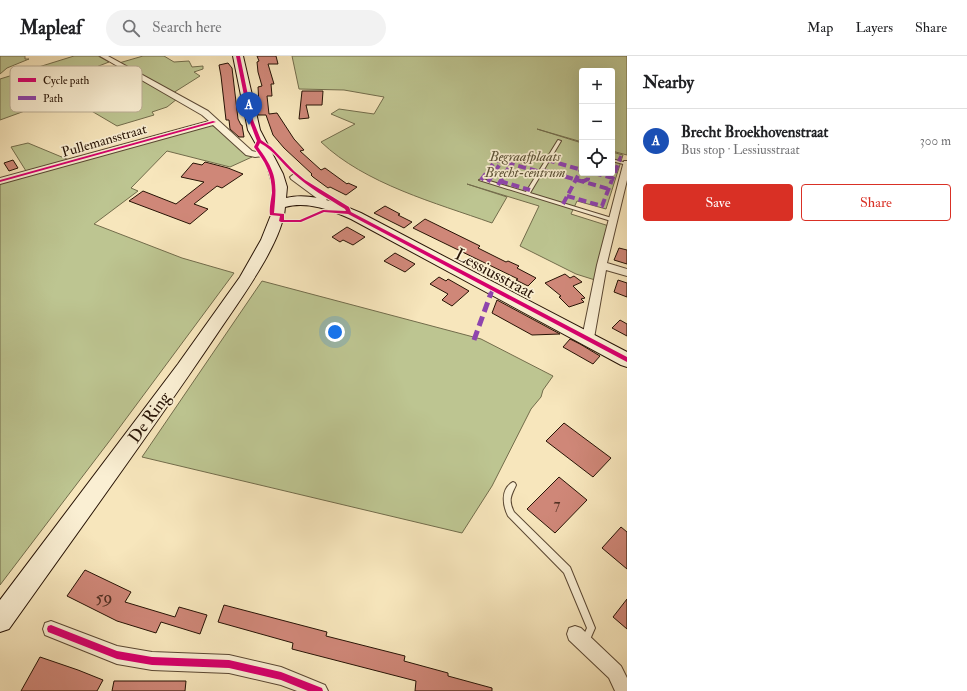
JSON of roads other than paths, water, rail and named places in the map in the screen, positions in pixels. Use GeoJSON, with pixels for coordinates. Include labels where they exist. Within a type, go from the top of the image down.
{"type":"FeatureCollection","features":[{"type":"Feature","properties":{"kind":"main road"},"geometry":{"type":"LineString","coordinates":[[238,56],[243,72],[250,119],[259,141],[268,153],[278,161],[287,180],[284,207],[287,221],[284,230],[266,258],[246,279]]}},
{"type":"Feature","properties":{"kind":"main road","name":"Lessiusstraat"},"geometry":{"type":"LineString","coordinates":[[284,207],[322,204],[349,213],[588,338],[627,360]]}},
{"type":"Feature","properties":{"kind":"main road","name":"Lessiusstraat"},"geometry":{"type":"LineString","coordinates":[[284,207],[316,208],[349,213]]}},
{"type":"Feature","properties":{"kind":"main road","name":"De Ring"},"geometry":{"type":"LineString","coordinates":[[0,620],[184,369],[246,279],[268,240],[284,207]]}},
{"type":"Feature","properties":{"kind":"street"},"geometry":{"type":"LineString","coordinates":[[103,56],[121,66]]}},
{"type":"Feature","properties":{"kind":"street"},"geometry":{"type":"LineString","coordinates":[[142,77],[205,113],[249,153],[256,155],[268,153]]}},
{"type":"Feature","properties":{"kind":"street","name":"Pullemansstraat"},"geometry":{"type":"LineString","coordinates":[[0,181],[214,122]]}},
{"type":"Feature","properties":{"kind":"street"},"geometry":{"type":"LineString","coordinates":[[588,338],[602,265],[627,163]]}},
{"type":"Feature","properties":{"kind":"street"},"geometry":{"type":"LineString","coordinates":[[294,177],[323,198],[322,204]]}},
{"type":"Feature","properties":{"kind":"street"},"geometry":{"type":"LineString","coordinates":[[602,265],[627,273]]}},
{"type":"Feature","properties":{"kind":"street"},"geometry":{"type":"LineString","coordinates":[[52,630],[117,656],[152,661],[230,664],[281,676],[319,691]]}},
{"type":"Feature","properties":{"kind":"street"},"geometry":{"type":"LineString","coordinates":[[580,638],[615,672],[624,691]]}},
{"type":"Feature","properties":{"kind":"lane"},"geometry":{"type":"LineString","coordinates":[[527,194],[559,141]]}},
{"type":"Feature","properties":{"kind":"lane"},"geometry":{"type":"LineString","coordinates":[[615,161],[627,163]]}},
{"type":"Feature","properties":{"kind":"lane"},"geometry":{"type":"LineString","coordinates":[[481,180],[613,220]]}},
{"type":"Feature","properties":{"kind":"lane"},"geometry":{"type":"LineString","coordinates":[[513,485],[508,491],[506,504],[511,514],[567,570],[591,628],[580,638]]}},
{"type":"Feature","properties":{"kind":"place","name":"Brecht Broekhovenstraat"},"geometry":{"type":"Point","coordinates":[249,125]}},
{"type":"Feature","properties":{"kind":"park label","name":"Begraafplaats Brecht-centrum"},"geometry":{"type":"Point","coordinates":[525,164]}}]}
